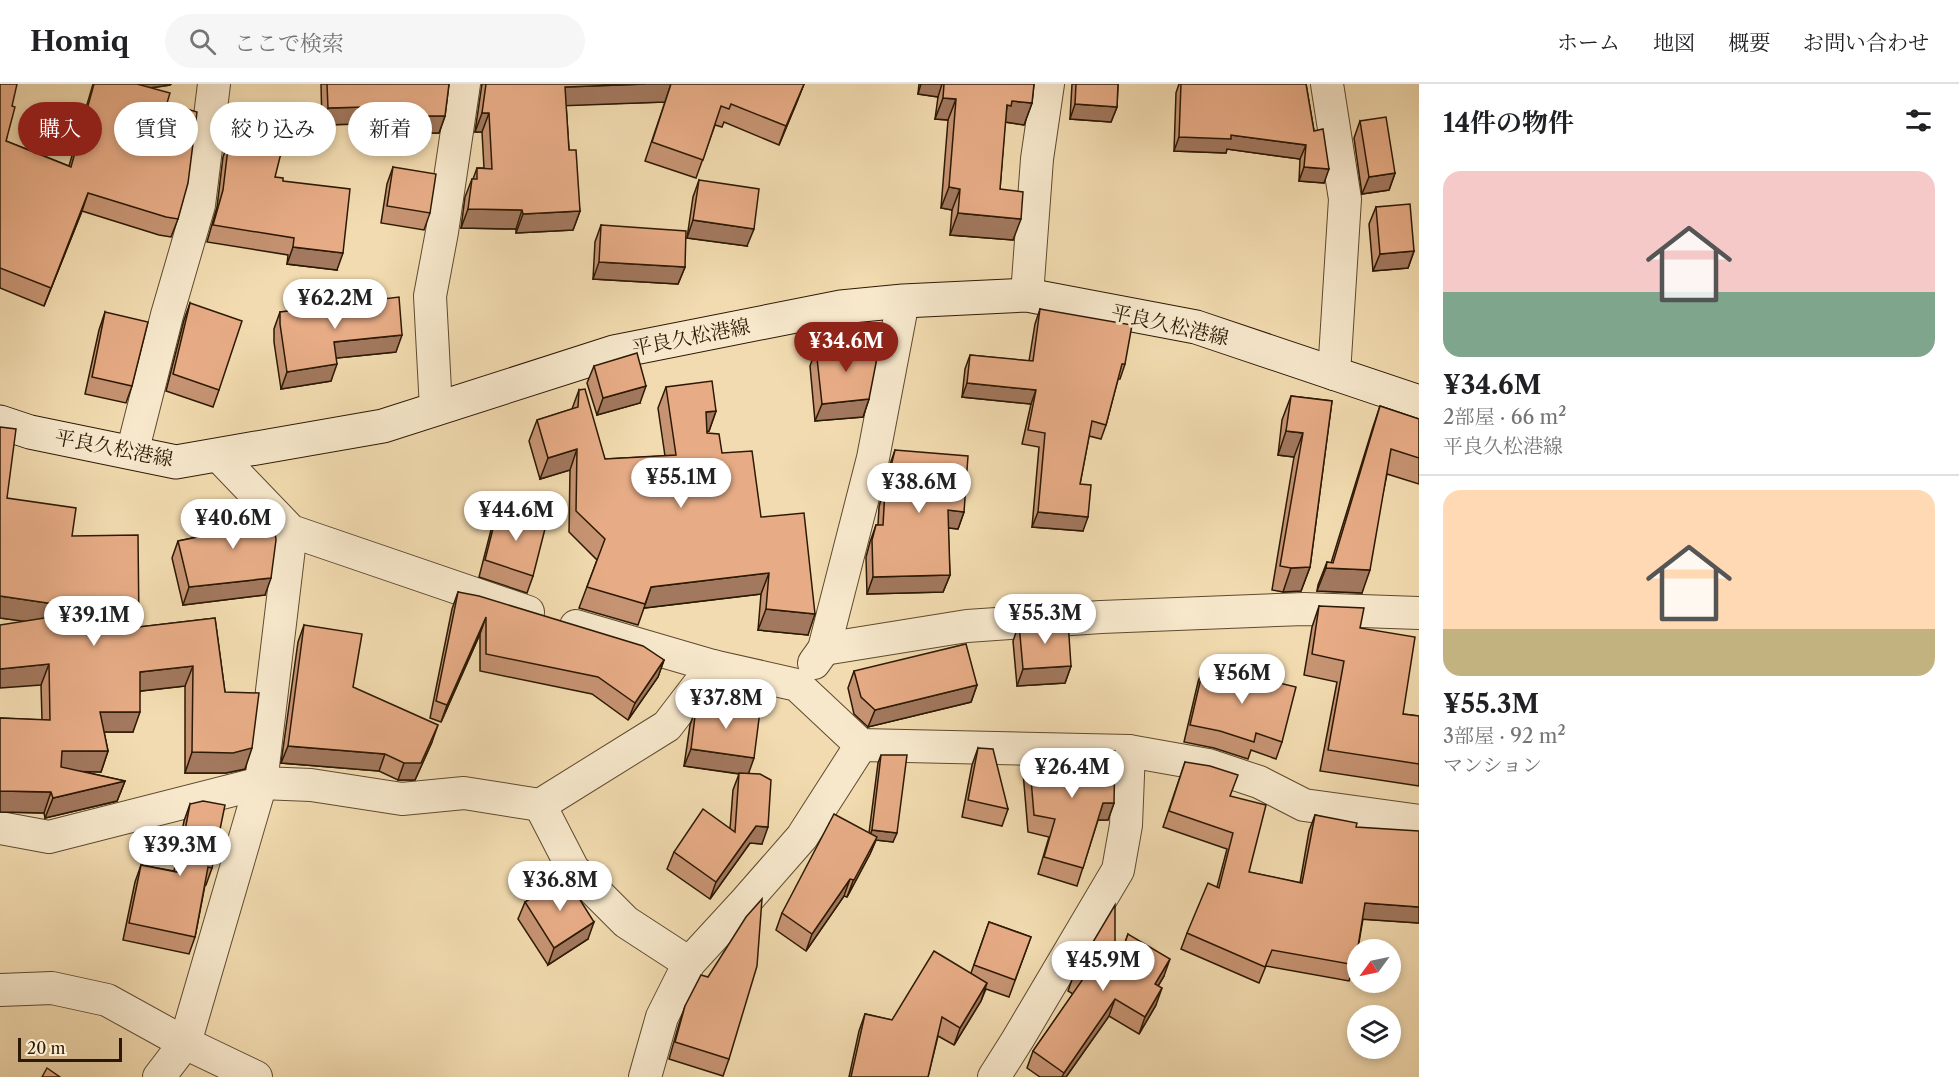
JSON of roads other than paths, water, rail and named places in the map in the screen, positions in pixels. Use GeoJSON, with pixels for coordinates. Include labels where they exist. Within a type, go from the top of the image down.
{"type":"FeatureCollection","features":[{"type":"Feature","properties":{"kind":"main road","name":"平良久松港線"},"geometry":{"type":"LineString","coordinates":[[0,423],[30,432],[176,462],[383,426],[614,352],[842,307],[903,301],[1027,295],[1196,327],[1419,402]]}},
{"type":"Feature","properties":{"kind":"street"},"geometry":{"type":"LineString","coordinates":[[132,453],[167,315],[199,205],[214,84]]}},
{"type":"Feature","properties":{"kind":"street"},"geometry":{"type":"LineString","coordinates":[[436,409],[430,296],[464,84]]}},
{"type":"Feature","properties":{"kind":"street"},"geometry":{"type":"LineString","coordinates":[[1027,295],[1037,159],[1048,84]]}},
{"type":"Feature","properties":{"kind":"street"},"geometry":{"type":"LineString","coordinates":[[1327,84],[1345,199],[1334,374]]}},
{"type":"Feature","properties":{"kind":"street"},"geometry":{"type":"LineString","coordinates":[[797,686],[824,649],[873,458],[903,301]]}},
{"type":"Feature","properties":{"kind":"street"},"geometry":{"type":"LineString","coordinates":[[218,455],[291,531],[507,606],[713,666],[797,686],[861,744],[1129,751],[1208,765],[1259,782],[1304,805],[1419,821]]}},
{"type":"Feature","properties":{"kind":"street"},"geometry":{"type":"LineString","coordinates":[[159,1077],[185,1043],[261,783],[291,531]]}},
{"type":"Feature","properties":{"kind":"street"},"geometry":{"type":"LineString","coordinates":[[824,649],[967,626],[1101,617],[1304,609],[1419,613]]}},
{"type":"Feature","properties":{"kind":"street"},"geometry":{"type":"LineString","coordinates":[[0,828],[49,837],[261,783],[311,785],[402,799],[464,793],[540,805],[667,726],[713,666]]}},
{"type":"Feature","properties":{"kind":"street"},"geometry":{"type":"LineString","coordinates":[[645,1077],[662,1017],[689,963],[802,837],[861,744]]}},
{"type":"Feature","properties":{"kind":"street"},"geometry":{"type":"LineString","coordinates":[[994,1077],[1118,870],[1126,825],[1129,751]]}},
{"type":"Feature","properties":{"kind":"street"},"geometry":{"type":"LineString","coordinates":[[540,805],[573,868],[626,922],[689,963]]}},
{"type":"Feature","properties":{"kind":"street"},"geometry":{"type":"LineString","coordinates":[[0,990],[52,988],[107,1000],[185,1043],[256,1077]]}}]}
